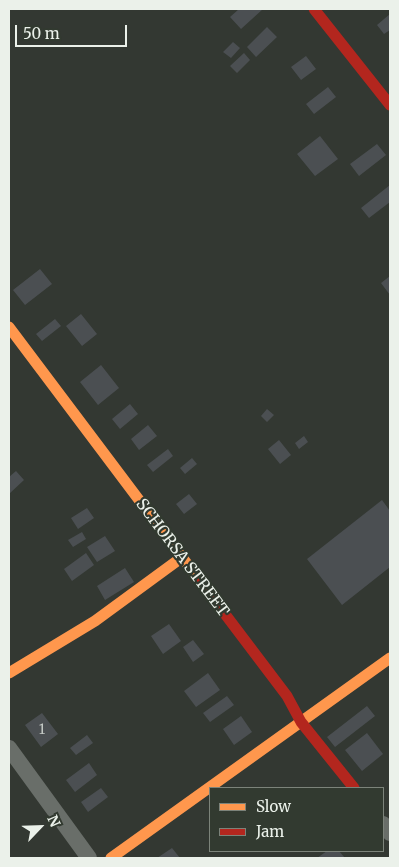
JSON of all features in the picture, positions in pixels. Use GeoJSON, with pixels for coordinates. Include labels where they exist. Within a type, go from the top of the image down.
{"type":"FeatureCollection","features":[{"type":"Feature","properties":{"kind":"street"},"geometry":{"type":"LineString","coordinates":[[314,9],[390,105]]}},
{"type":"Feature","properties":{"kind":"street","name":"SCHORSA STREET"},"geometry":{"type":"LineString","coordinates":[[9,327],[181,558],[287,696],[301,722],[353,787]]}},
{"type":"Feature","properties":{"kind":"street"},"geometry":{"type":"LineString","coordinates":[[9,673],[95,621],[181,558]]}},
{"type":"Feature","properties":{"kind":"street"},"geometry":{"type":"LineString","coordinates":[[211,787],[390,658]]}},
{"type":"Feature","properties":{"kind":"street"},"geometry":{"type":"LineString","coordinates":[[9,748],[89,858]]}},
{"type":"Feature","properties":{"kind":"street"},"geometry":{"type":"LineString","coordinates":[[112,858],[209,788]]}},
{"type":"Feature","properties":{"kind":"building"},"geometry":{"type":"Polygon","coordinates":[[[239,9],[263,9],[241,29],[230,17],[239,9]]]}},
{"type":"Feature","properties":{"kind":"building"},"geometry":{"type":"Polygon","coordinates":[[[390,14],[390,30],[384,34],[377,25],[390,14]]]}},
{"type":"Feature","properties":{"kind":"building"},"geometry":{"type":"Polygon","coordinates":[[[267,27],[277,37],[256,57],[247,47],[267,27]]]}},
{"type":"Feature","properties":{"kind":"building"},"geometry":{"type":"Polygon","coordinates":[[[233,42],[240,48],[231,58],[223,52],[233,42]]]}},
{"type":"Feature","properties":{"kind":"building"},"geometry":{"type":"Polygon","coordinates":[[[244,53],[250,60],[237,73],[230,66],[244,53]]]}},
{"type":"Feature","properties":{"kind":"building"},"geometry":{"type":"Polygon","coordinates":[[[306,56],[316,69],[301,80],[291,67],[306,56]]]}},
{"type":"Feature","properties":{"kind":"building"},"geometry":{"type":"Polygon","coordinates":[[[328,87],[336,97],[314,114],[306,104],[328,87]]]}},
{"type":"Feature","properties":{"kind":"building"},"geometry":{"type":"Polygon","coordinates":[[[320,136],[338,159],[315,176],[297,154],[320,136]]]}},
{"type":"Feature","properties":{"kind":"building"},"geometry":{"type":"Polygon","coordinates":[[[377,144],[386,155],[359,176],[350,164],[377,144]]]}},
{"type":"Feature","properties":{"kind":"building"},"geometry":{"type":"Polygon","coordinates":[[[390,185],[390,202],[369,218],[361,208],[390,185]]]}},
{"type":"Feature","properties":{"kind":"building"},"geometry":{"type":"Polygon","coordinates":[[[40,269],[52,284],[25,305],[13,290],[40,269]]]}},
{"type":"Feature","properties":{"kind":"building"},"geometry":{"type":"Polygon","coordinates":[[[390,276],[390,295],[381,283],[390,276]]]}},
{"type":"Feature","properties":{"kind":"building"},"geometry":{"type":"Polygon","coordinates":[[[81,314],[97,334],[82,346],[66,326],[81,314]]]}},
{"type":"Feature","properties":{"kind":"building"},"geometry":{"type":"Polygon","coordinates":[[[55,319],[61,326],[42,341],[36,334],[55,319]]]}},
{"type":"Feature","properties":{"kind":"building"},"geometry":{"type":"Polygon","coordinates":[[[101,365],[119,388],[98,405],[80,382],[101,365]]]}},
{"type":"Feature","properties":{"kind":"building"},"geometry":{"type":"Polygon","coordinates":[[[130,404],[138,414],[120,429],[112,419],[130,404]]]}},
{"type":"Feature","properties":{"kind":"building"},"geometry":{"type":"Polygon","coordinates":[[[267,409],[274,415],[267,422],[261,416],[267,409]]]}},
{"type":"Feature","properties":{"kind":"building"},"geometry":{"type":"Polygon","coordinates":[[[148,425],[157,436],[139,450],[131,439],[148,425]]]}},
{"type":"Feature","properties":{"kind":"building"},"geometry":{"type":"Polygon","coordinates":[[[304,436],[308,442],[299,449],[295,443],[304,436]]]}},
{"type":"Feature","properties":{"kind":"building"},"geometry":{"type":"Polygon","coordinates":[[[279,440],[291,455],[280,464],[268,449],[279,440]]]}},
{"type":"Feature","properties":{"kind":"building"},"geometry":{"type":"Polygon","coordinates":[[[168,449],[173,456],[153,472],[147,465],[168,449]]]}},
{"type":"Feature","properties":{"kind":"building"},"geometry":{"type":"Polygon","coordinates":[[[192,458],[197,464],[185,474],[180,468],[192,458]]]}},
{"type":"Feature","properties":{"kind":"building"},"geometry":{"type":"Polygon","coordinates":[[[16,471],[24,480],[9,494],[9,477],[16,471]]]}},
{"type":"Feature","properties":{"kind":"building"},"geometry":{"type":"Polygon","coordinates":[[[189,494],[197,504],[184,514],[176,504],[189,494]]]}},
{"type":"Feature","properties":{"kind":"building"},"geometry":{"type":"Polygon","coordinates":[[[382,500],[390,511],[390,567],[342,605],[307,559],[382,500]]]}},
{"type":"Feature","properties":{"kind":"building"},"geometry":{"type":"Polygon","coordinates":[[[87,508],[94,518],[78,529],[71,518],[87,508]]]}},
{"type":"Feature","properties":{"kind":"building"},"geometry":{"type":"Polygon","coordinates":[[[82,532],[86,539],[73,547],[68,540],[82,532]]]}},
{"type":"Feature","properties":{"kind":"building"},"geometry":{"type":"Polygon","coordinates":[[[105,536],[115,551],[97,562],[87,547],[105,536]]]}},
{"type":"Feature","properties":{"kind":"building"},"geometry":{"type":"Polygon","coordinates":[[[86,553],[94,565],[72,581],[64,569],[86,553]]]}},
{"type":"Feature","properties":{"kind":"building"},"geometry":{"type":"Polygon","coordinates":[[[125,568],[134,582],[105,600],[97,586],[125,568]]]}},
{"type":"Feature","properties":{"kind":"building"},"geometry":{"type":"Polygon","coordinates":[[[169,624],[181,641],[163,654],[151,636],[169,624]]]}},
{"type":"Feature","properties":{"kind":"building"},"geometry":{"type":"Polygon","coordinates":[[[193,640],[204,654],[193,662],[183,647],[193,640]]]}},
{"type":"Feature","properties":{"kind":"building"},"geometry":{"type":"Polygon","coordinates":[[[208,673],[220,690],[196,707],[184,691],[208,673]]]}},
{"type":"Feature","properties":{"kind":"building"},"geometry":{"type":"Polygon","coordinates":[[[227,696],[234,705],[210,722],[203,713],[227,696]]]}},
{"type":"Feature","properties":{"kind":"building"},"geometry":{"type":"Polygon","coordinates":[[[367,706],[375,716],[335,747],[327,737],[367,706]]]}},
{"type":"Feature","properties":{"kind":"building"},"geometry":{"type":"Polygon","coordinates":[[[42,713],[58,734],[41,747],[25,725],[42,713]]]}},
{"type":"Feature","properties":{"kind":"building"},"geometry":{"type":"Polygon","coordinates":[[[241,716],[252,732],[234,745],[223,729],[241,716]]]}},
{"type":"Feature","properties":{"kind":"building"},"geometry":{"type":"Polygon","coordinates":[[[367,733],[383,754],[362,771],[345,750],[367,733]]]}},
{"type":"Feature","properties":{"kind":"building"},"geometry":{"type":"Polygon","coordinates":[[[87,735],[93,743],[76,755],[70,748],[87,735]]]}},
{"type":"Feature","properties":{"kind":"building"},"geometry":{"type":"Polygon","coordinates":[[[89,763],[97,775],[75,792],[66,780],[89,763]]]}},
{"type":"Feature","properties":{"kind":"building"},"geometry":{"type":"Polygon","coordinates":[[[101,788],[108,797],[88,812],[81,802],[101,788]]]}},
{"type":"Feature","properties":{"kind":"building"},"geometry":{"type":"Polygon","coordinates":[[[172,848],[180,858],[157,858],[172,848]]]}},
{"type":"Feature","properties":{"kind":"building"},"geometry":{"type":"Polygon","coordinates":[[[326,852],[340,852],[345,858],[317,858],[326,852]]]}},
{"type":"Feature","properties":{"kind":"traffic: slow"},"geometry":{"type":"LineString","coordinates":[[9,327],[200,581]]}},
{"type":"Feature","properties":{"kind":"traffic: slow"},"geometry":{"type":"LineString","coordinates":[[9,673],[95,621],[181,558]]}},
{"type":"Feature","properties":{"kind":"traffic: slow"},"geometry":{"type":"LineString","coordinates":[[210,787],[390,658]]}},
{"type":"Feature","properties":{"kind":"traffic: slow"},"geometry":{"type":"LineString","coordinates":[[111,858],[209,788]]}},
{"type":"Feature","properties":{"kind":"traffic: jam"},"geometry":{"type":"LineString","coordinates":[[314,9],[390,105]]}},
{"type":"Feature","properties":{"kind":"traffic: jam"},"geometry":{"type":"LineString","coordinates":[[200,581],[287,696],[301,722],[353,787]]}}]}
